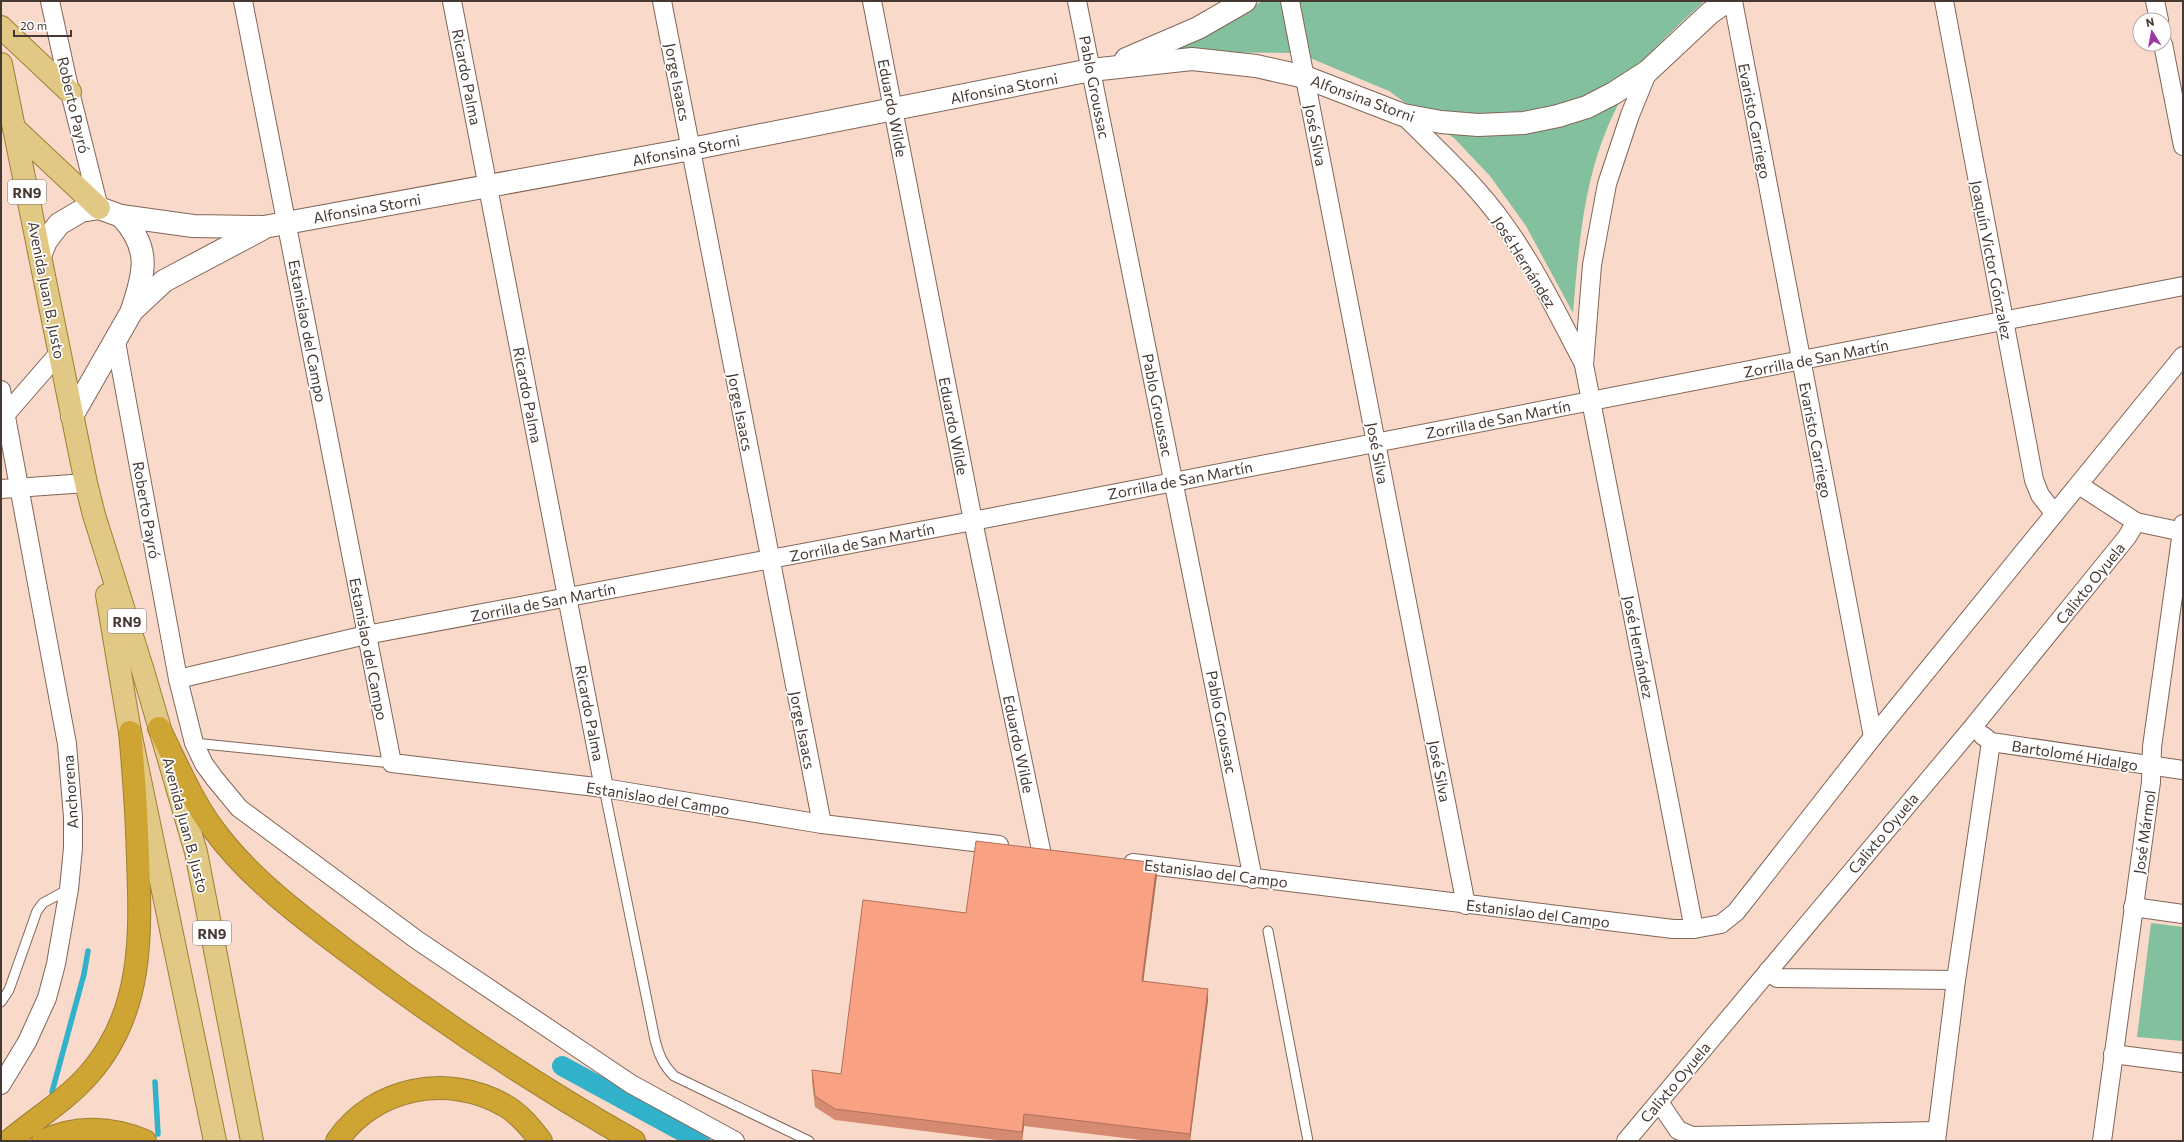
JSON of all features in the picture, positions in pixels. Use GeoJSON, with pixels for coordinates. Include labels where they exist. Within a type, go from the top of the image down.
{"type":"FeatureCollection","features":[{"type":"Feature","properties":{"kind":"highway"},"geometry":{"type":"LineString","coordinates":[[159,728],[194,798],[214,830],[236,856],[260,879],[322,933],[399,990],[523,1074],[634,1141]]}},
{"type":"Feature","properties":{"kind":"highway"},"geometry":{"type":"LineString","coordinates":[[9,1141],[74,1090],[91,1072],[116,1030],[133,989],[139,942],[140,898],[136,806],[130,732]]}},
{"type":"Feature","properties":{"kind":"highway"},"geometry":{"type":"LineString","coordinates":[[337,1141],[360,1115],[378,1103],[400,1094],[422,1088],[444,1087],[466,1090],[505,1105],[518,1115],[541,1141]]}},
{"type":"Feature","properties":{"kind":"highway"},"geometry":{"type":"LineString","coordinates":[[43,1141],[63,1133],[98,1130],[131,1135],[145,1141]]}},
{"type":"Feature","properties":{"kind":"main road"},"geometry":{"type":"LineString","coordinates":[[1,27],[70,92]]}},
{"type":"Feature","properties":{"kind":"main road","name":"Avenida Juan B. Justo"},"geometry":{"type":"LineString","coordinates":[[1,64],[86,483],[94,515],[196,852],[252,1141]]}},
{"type":"Feature","properties":{"kind":"main road"},"geometry":{"type":"LineString","coordinates":[[14,128],[99,208]]}},
{"type":"Feature","properties":{"kind":"main road","name":"Avenida Juan B. Justo"},"geometry":{"type":"LineString","coordinates":[[94,515],[130,732],[216,1141]]}},
{"type":"Feature","properties":{"kind":"street","name":"Roberto Payró"},"geometry":{"type":"LineString","coordinates":[[50,1],[70,92],[99,208]]}},
{"type":"Feature","properties":{"kind":"street","name":"Estanislao del Campo"},"geometry":{"type":"LineString","coordinates":[[243,1],[392,763],[604,788],[822,824],[1035,850]]}},
{"type":"Feature","properties":{"kind":"street","name":"Ricardo Palma"},"geometry":{"type":"LineString","coordinates":[[452,1],[604,788]]}},
{"type":"Feature","properties":{"kind":"street","name":"Jorge Isaacs"},"geometry":{"type":"LineString","coordinates":[[662,1],[822,824]]}},
{"type":"Feature","properties":{"kind":"street","name":"Eduardo Wilde"},"geometry":{"type":"LineString","coordinates":[[872,1],[1035,850]]}},
{"type":"Feature","properties":{"kind":"street","name":"Pablo Groussac"},"geometry":{"type":"LineString","coordinates":[[1078,1],[1099,69],[1173,482],[1253,879]]}},
{"type":"Feature","properties":{"kind":"street","name":"Alfonsina Storni"},"geometry":{"type":"LineString","coordinates":[[1099,69],[1198,28],[1245,1]]}},
{"type":"Feature","properties":{"kind":"street","name":"José Silva"},"geometry":{"type":"LineString","coordinates":[[1290,1],[1466,904]]}},
{"type":"Feature","properties":{"kind":"street","name":"Alfonsina Storni"},"geometry":{"type":"LineString","coordinates":[[99,208],[121,216],[193,226],[264,227],[691,149],[1099,69],[1192,59],[1256,66],[1305,77],[1402,115],[1441,122],[1478,125],[1524,123],[1558,116],[1587,107],[1614,93],[1648,71],[1710,13],[1727,1]]}},
{"type":"Feature","properties":{"kind":"street","name":"Evaristo Carriego"},"geometry":{"type":"LineString","coordinates":[[1733,1],[1873,737]]}},
{"type":"Feature","properties":{"kind":"street","name":"Joaquín Victor Gónzalez"},"geometry":{"type":"LineString","coordinates":[[1944,1],[2034,480],[2040,494],[2054,513]]}},
{"type":"Feature","properties":{"kind":"street"},"geometry":{"type":"LineString","coordinates":[[2155,1],[2157,12]]}},
{"type":"Feature","properties":{"kind":"street"},"geometry":{"type":"LineString","coordinates":[[2165,52],[2183,146]]}},
{"type":"Feature","properties":{"kind":"street","name":"José Hernández"},"geometry":{"type":"LineString","coordinates":[[1648,71],[1630,115],[1607,184],[1592,265],[1584,365],[1694,929]]}},
{"type":"Feature","properties":{"kind":"street","name":"José Hernández"},"geometry":{"type":"LineString","coordinates":[[1402,115],[1460,172],[1504,224],[1537,276],[1584,365]]}},
{"type":"Feature","properties":{"kind":"street"},"geometry":{"type":"LineString","coordinates":[[40,256],[46,241],[59,224],[82,211],[99,208]]}},
{"type":"Feature","properties":{"kind":"street"},"geometry":{"type":"LineString","coordinates":[[121,216],[137,236],[142,249],[144,266],[132,311]]}},
{"type":"Feature","properties":{"kind":"street","name":"Alfonsina Storni"},"geometry":{"type":"LineString","coordinates":[[72,416],[116,342],[132,311],[164,281],[264,227]]}},
{"type":"Feature","properties":{"kind":"street","name":"Zorrilla de San Martín"},"geometry":{"type":"LineString","coordinates":[[178,679],[366,635],[770,560],[1591,401],[1801,362],[2183,286]]}},
{"type":"Feature","properties":{"kind":"street","name":"Roberto Payró"},"geometry":{"type":"LineString","coordinates":[[116,342],[178,679],[194,742],[204,764],[240,808],[369,905],[435,952],[631,1084],[735,1141]]}},
{"type":"Feature","properties":{"kind":"street"},"geometry":{"type":"LineString","coordinates":[[6,414],[59,353]]}},
{"type":"Feature","properties":{"kind":"street"},"geometry":{"type":"LineString","coordinates":[[1694,929],[1721,924],[1736,912],[1873,737],[2183,356]]}},
{"type":"Feature","properties":{"kind":"street","name":"Anchorena"},"geometry":{"type":"LineString","coordinates":[[1,390],[70,767],[73,848],[69,889],[56,964],[47,998],[28,1042],[1,1085]]}},
{"type":"Feature","properties":{"kind":"street"},"geometry":{"type":"LineString","coordinates":[[1,489],[86,483]]}},
{"type":"Feature","properties":{"kind":"street"},"geometry":{"type":"LineString","coordinates":[[2079,485],[2136,522],[2183,529]]}},
{"type":"Feature","properties":{"kind":"street","name":"Calixto Oyuela"},"geometry":{"type":"LineString","coordinates":[[1626,1141],[1972,728],[2127,537],[2136,522]]}},
{"type":"Feature","properties":{"kind":"street","name":"José Mármol"},"geometry":{"type":"LineString","coordinates":[[2102,1141],[2152,766],[2152,747],[2183,529]]}},
{"type":"Feature","properties":{"kind":"street","name":"Bartolomé Hidalgo"},"geometry":{"type":"LineString","coordinates":[[1972,728],[1991,742],[2183,770]]}},
{"type":"Feature","properties":{"kind":"street"},"geometry":{"type":"LineString","coordinates":[[1659,1102],[1678,1130],[1692,1136],[1936,1136],[1956,980],[1991,742]]}},
{"type":"Feature","properties":{"kind":"street","name":"Estanislao del Campo"},"geometry":{"type":"LineString","coordinates":[[1120,861],[1253,879],[1673,929],[1694,929]]}},
{"type":"Feature","properties":{"kind":"street"},"geometry":{"type":"LineString","coordinates":[[2133,907],[2183,914]]}},
{"type":"Feature","properties":{"kind":"street"},"geometry":{"type":"LineString","coordinates":[[1768,971],[1777,978],[1956,980]]}},
{"type":"Feature","properties":{"kind":"street"},"geometry":{"type":"LineString","coordinates":[[2113,1054],[2183,1063]]}},
{"type":"Feature","properties":{"kind":"lane"},"geometry":{"type":"LineString","coordinates":[[194,742],[392,763]]}},
{"type":"Feature","properties":{"kind":"lane"},"geometry":{"type":"LineString","coordinates":[[604,788],[655,1040],[659,1055],[666,1068],[674,1076],[809,1141]]}},
{"type":"Feature","properties":{"kind":"lane"},"geometry":{"type":"LineString","coordinates":[[1,1002],[9,990],[37,911],[43,903],[69,889]]}},
{"type":"Feature","properties":{"kind":"lane"},"geometry":{"type":"LineString","coordinates":[[1268,931],[1308,1141]]}},
{"type":"Feature","properties":{"kind":"green space"},"geometry":{"type":"Polygon","coordinates":[[[1263,1],[1704,1],[1652,52],[1626,90],[1611,120],[1599,150],[1590,181],[1579,245],[1573,313],[1526,226],[1490,176],[1455,139],[1389,91],[1298,53],[1168,52],[1263,1]]]}},
{"type":"Feature","properties":{"kind":"green space"},"geometry":{"type":"Polygon","coordinates":[[[2151,923],[2183,927],[2183,1041],[2137,1037],[2151,923]]]}},
{"type":"Feature","properties":{"kind":"building"},"geometry":{"type":"Polygon","coordinates":[[[976,841],[1157,863],[1142,981],[1208,989],[1190,1134],[1024,1114],[1022,1132],[835,1109],[815,1096],[812,1070],[841,1074],[863,900],[966,913],[976,841]]]}},
{"type":"Feature","properties":{"kind":"waterway"},"geometry":{"type":"LineString","coordinates":[[52,1092],[84,974],[88,951]]}},
{"type":"Feature","properties":{"kind":"waterway"},"geometry":{"type":"LineString","coordinates":[[562,1066],[700,1141]]}},
{"type":"Feature","properties":{"kind":"waterway"},"geometry":{"type":"LineString","coordinates":[[155,1082],[158,1134]]}}]}
